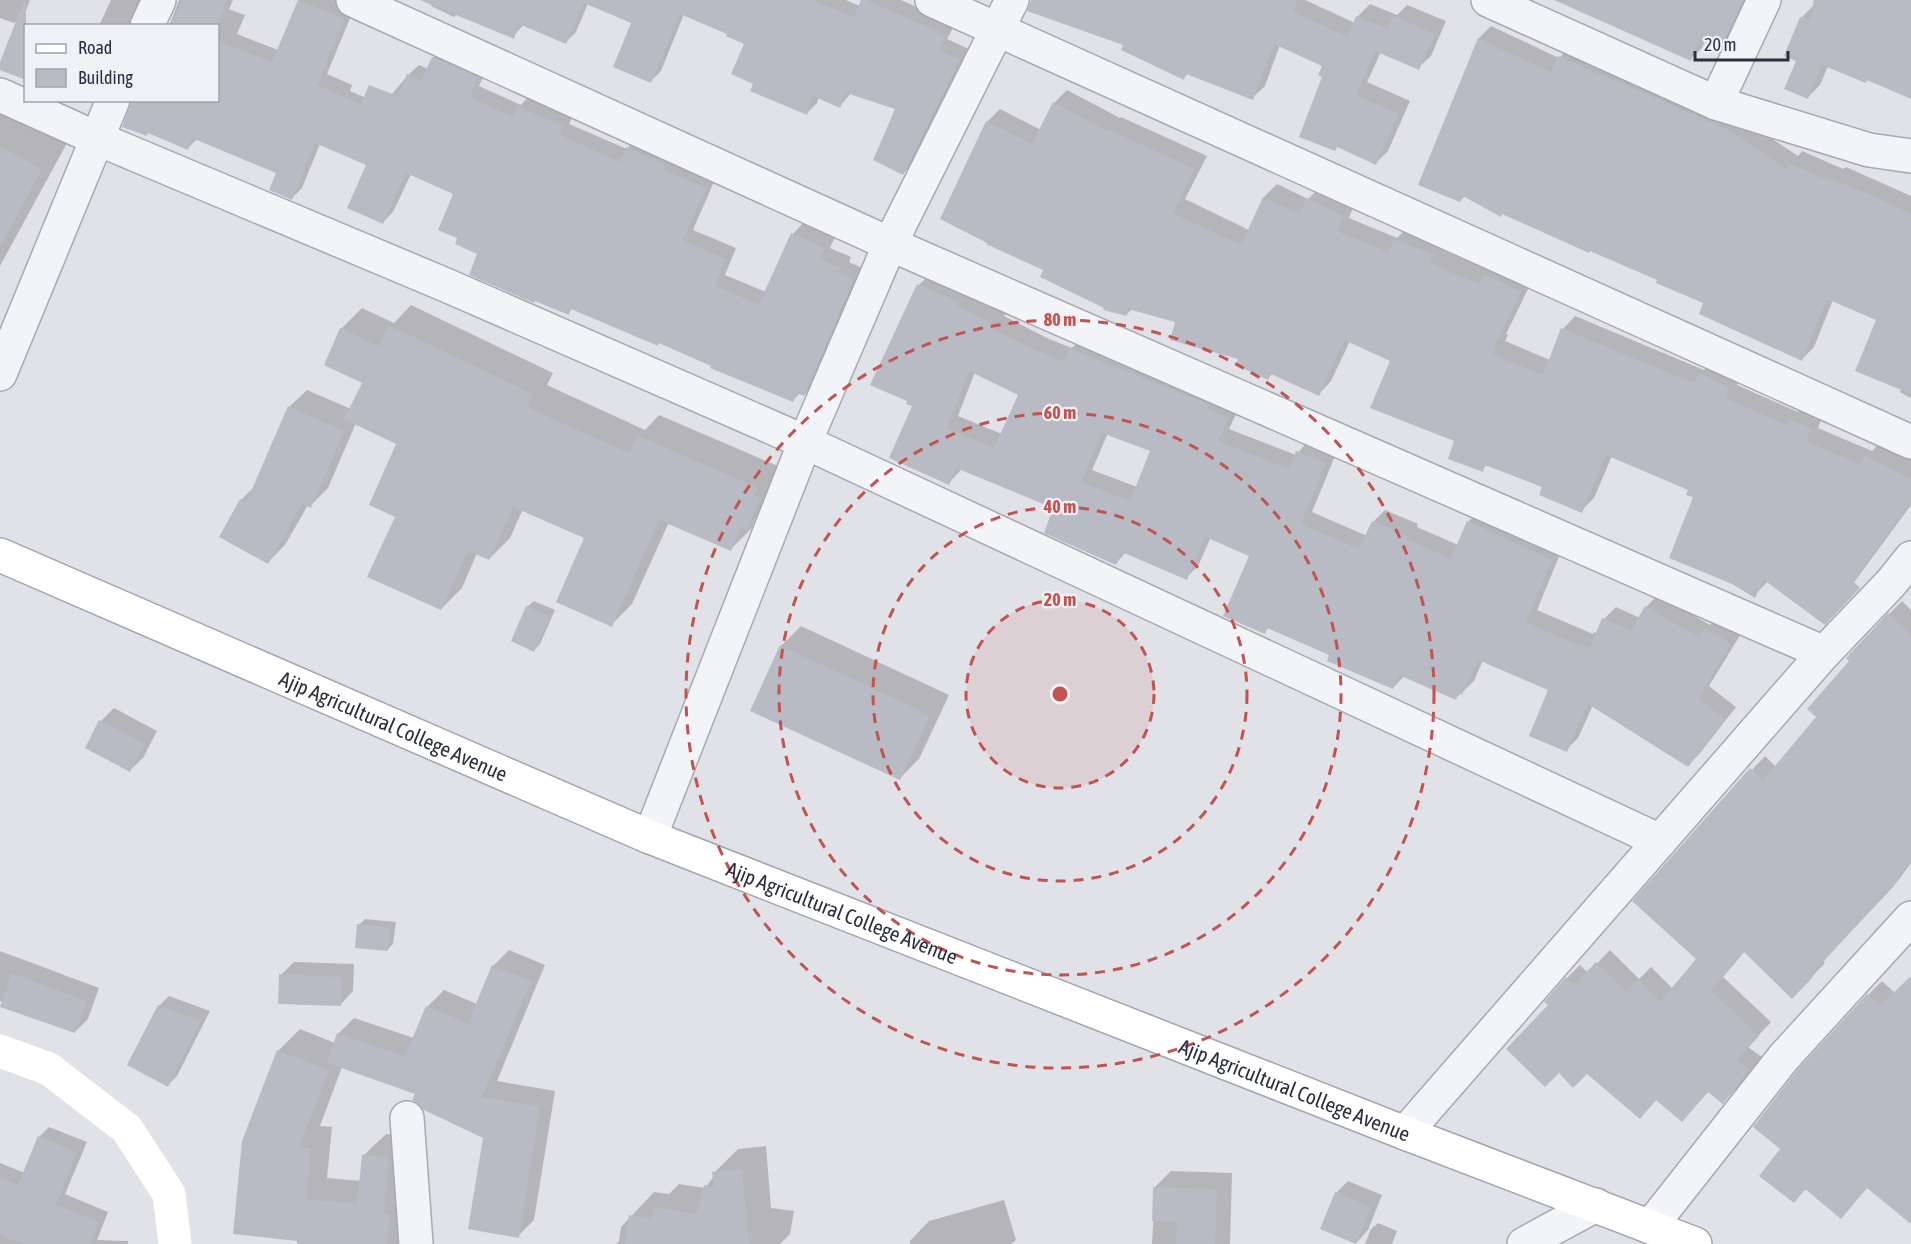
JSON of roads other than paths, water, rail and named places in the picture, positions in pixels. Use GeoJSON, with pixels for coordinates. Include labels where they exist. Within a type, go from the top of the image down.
{"type":"FeatureCollection","features":[{"type":"Feature","properties":{"kind":"main road","name":"Ajip Agricultural College Avenue"},"geometry":{"type":"LineString","coordinates":[[0,555],[650,837],[1405,1133],[1695,1244]]}},
{"type":"Feature","properties":{"kind":"main road"},"geometry":{"type":"LineString","coordinates":[[0,1050],[49,1068],[127,1129],[169,1194],[175,1244]]}},
{"type":"Feature","properties":{"kind":"street"},"geometry":{"type":"LineString","coordinates":[[148,24],[159,0]]}},
{"type":"Feature","properties":{"kind":"street"},"geometry":{"type":"LineString","coordinates":[[353,0],[397,9],[890,244],[1824,654]]}},
{"type":"Feature","properties":{"kind":"street"},"geometry":{"type":"LineString","coordinates":[[932,0],[1911,442]]}},
{"type":"Feature","properties":{"kind":"street"},"geometry":{"type":"LineString","coordinates":[[650,837],[805,442],[890,244],[1012,0]]}},
{"type":"Feature","properties":{"kind":"street"},"geometry":{"type":"LineString","coordinates":[[1716,103],[1764,0]]}},
{"type":"Feature","properties":{"kind":"street"},"geometry":{"type":"LineString","coordinates":[[1502,3],[1716,103],[1869,150],[1911,156]]}},
{"type":"Feature","properties":{"kind":"street"},"geometry":{"type":"LineString","coordinates":[[0,95],[96,138],[448,286],[805,442],[1660,841]]}},
{"type":"Feature","properties":{"kind":"street"},"geometry":{"type":"LineString","coordinates":[[0,374],[112,102]]}},
{"type":"Feature","properties":{"kind":"street"},"geometry":{"type":"LineString","coordinates":[[1405,1133],[1824,654],[1904,580]]}},
{"type":"Feature","properties":{"kind":"street"},"geometry":{"type":"LineString","coordinates":[[1650,1227],[1784,1057],[1911,918]]}},
{"type":"Feature","properties":{"kind":"street"},"geometry":{"type":"LineString","coordinates":[[407,1118],[416,1244]]}},
{"type":"Feature","properties":{"kind":"street"},"geometry":{"type":"LineString","coordinates":[[1524,1244],[1596,1205]]}}]}
